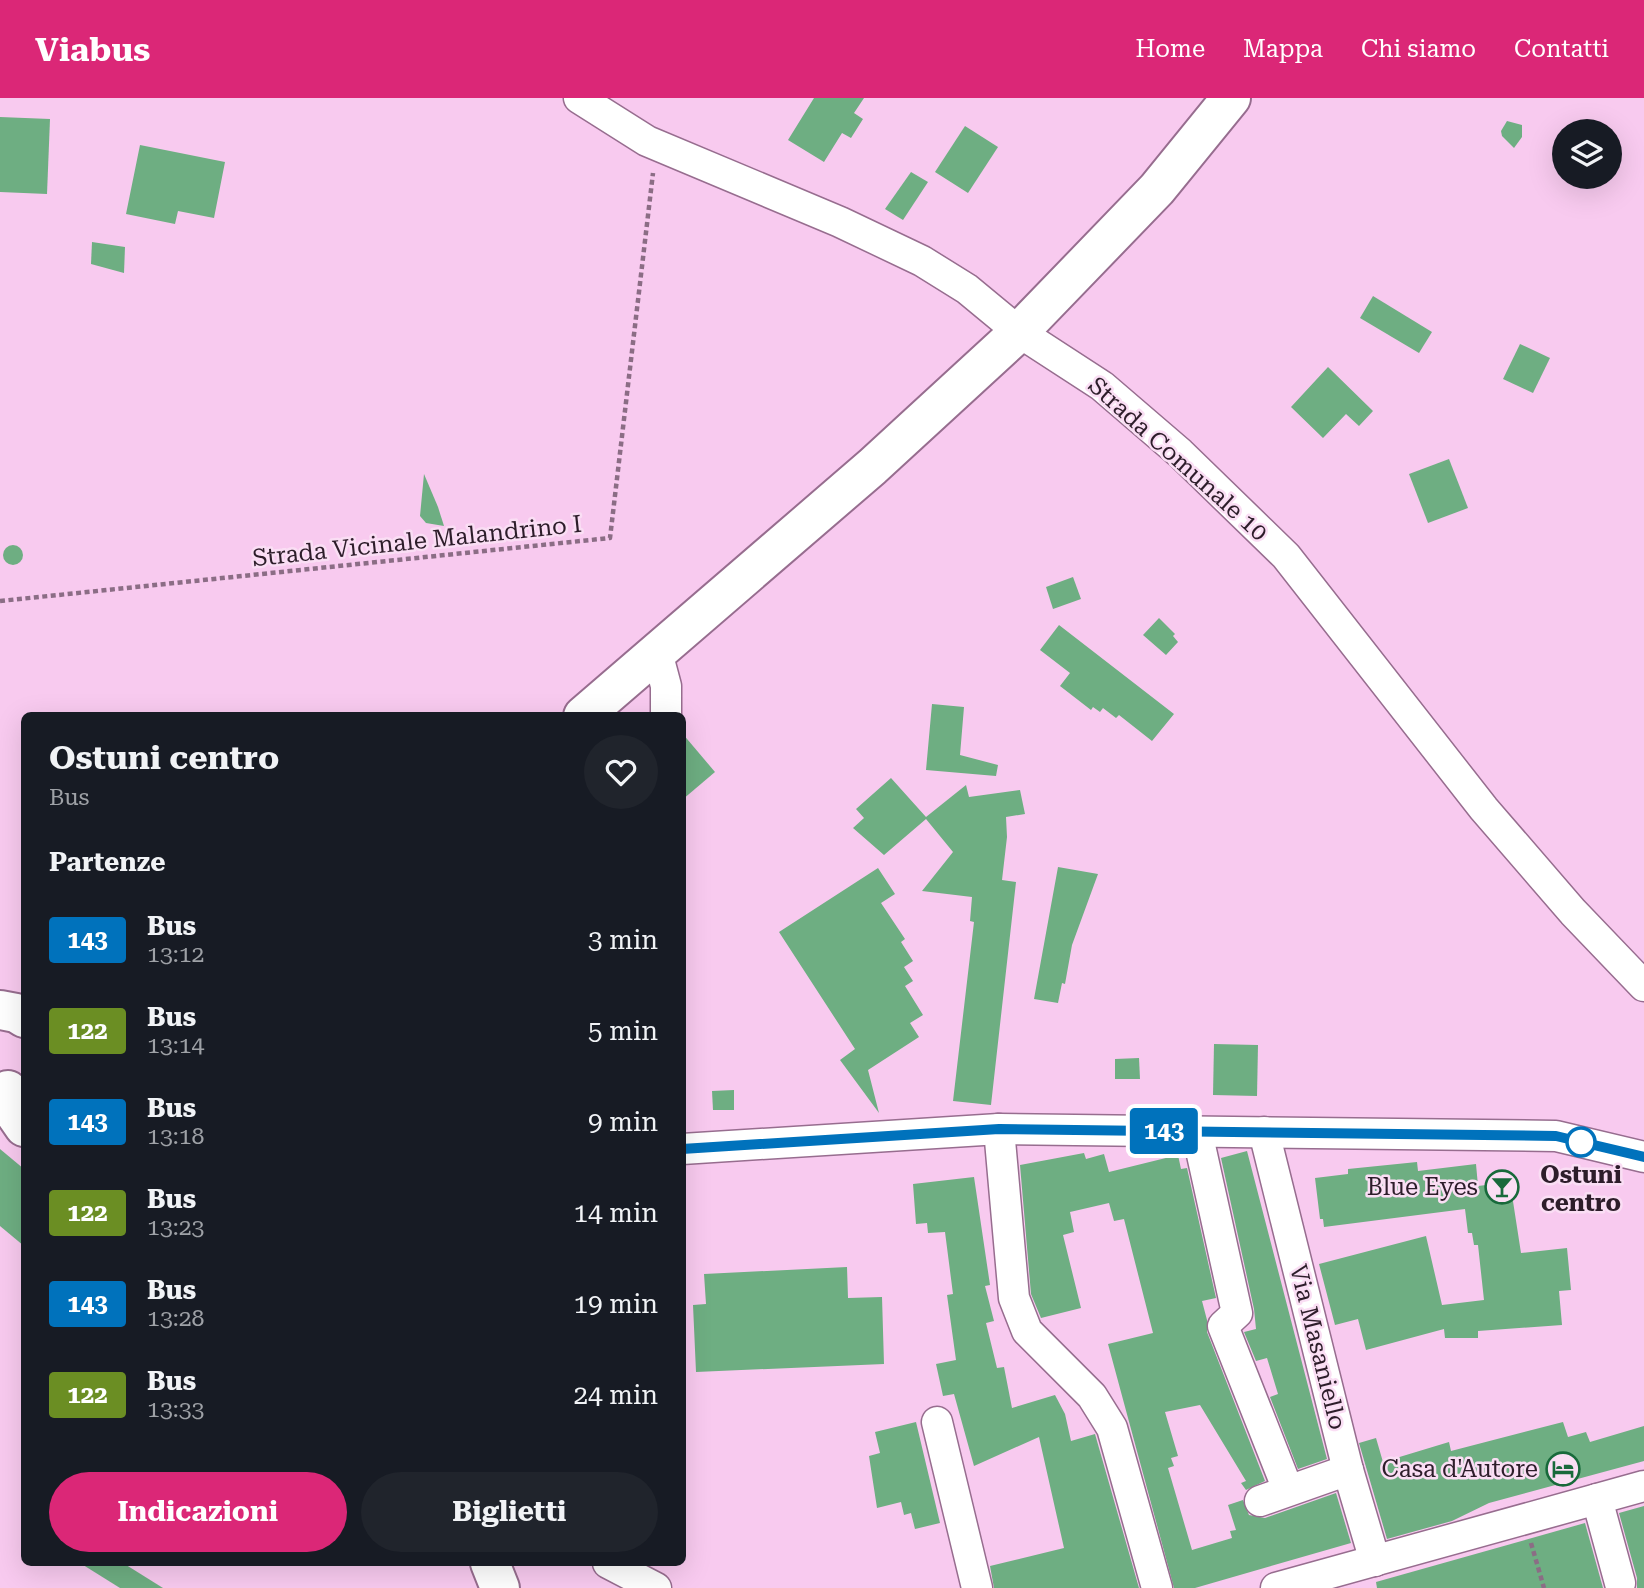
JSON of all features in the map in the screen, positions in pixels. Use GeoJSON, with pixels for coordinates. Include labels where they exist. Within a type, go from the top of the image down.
{"type":"FeatureCollection","features":[{"type":"Feature","properties":{"kind":"main road"},"geometry":{"type":"LineString","coordinates":[[588,712],[872,467],[1019,332],[1157,189],[1231,98]]}},
{"type":"Feature","properties":{"kind":"main road"},"geometry":{"type":"LineString","coordinates":[[0,1010],[21,1017]]}},
{"type":"Feature","properties":{"kind":"main road"},"geometry":{"type":"LineString","coordinates":[[11,1087],[13,1111],[21,1123]]}},
{"type":"Feature","properties":{"kind":"main road"},"geometry":{"type":"LineString","coordinates":[[490,1566],[500,1588]]}},
{"type":"Feature","properties":{"kind":"street","name":"Strada Comunale 10"},"geometry":{"type":"LineString","coordinates":[[579,98],[657,145],[840,222],[922,261],[967,289],[1019,332],[1102,386],[1180,453],[1286,556],[1484,809],[1573,912],[1644,986]]}},
{"type":"Feature","properties":{"kind":"street"},"geometry":{"type":"LineString","coordinates":[[657,652],[666,686],[666,712]]}},
{"type":"Feature","properties":{"kind":"street"},"geometry":{"type":"LineString","coordinates":[[999,1129],[1014,1297],[1027,1331],[1092,1396],[1112,1428],[1157,1588]]}},
{"type":"Feature","properties":{"kind":"street"},"geometry":{"type":"LineString","coordinates":[[686,1149],[999,1129],[1556,1136],[1644,1157]]}},
{"type":"Feature","properties":{"kind":"street"},"geometry":{"type":"LineString","coordinates":[[1197,1132],[1237,1313],[1223,1326],[1288,1490]]}},
{"type":"Feature","properties":{"kind":"street","name":"Via Masaniello"},"geometry":{"type":"LineString","coordinates":[[1264,1132],[1348,1470],[1375,1561]]}},
{"type":"Feature","properties":{"kind":"street"},"geometry":{"type":"LineString","coordinates":[[937,1422],[977,1588]]}},
{"type":"Feature","properties":{"kind":"street"},"geometry":{"type":"LineString","coordinates":[[1260,1501],[1348,1470]]}},
{"type":"Feature","properties":{"kind":"street"},"geometry":{"type":"LineString","coordinates":[[1276,1588],[1644,1486]]}},
{"type":"Feature","properties":{"kind":"street"},"geometry":{"type":"LineString","coordinates":[[1597,1499],[1620,1583]]}},
{"type":"Feature","properties":{"kind":"street"},"geometry":{"type":"LineString","coordinates":[[614,1566],[656,1588]]}},
{"type":"Feature","properties":{"kind":"path","name":"Strada Vicinale Malandrino I"},"geometry":{"type":"LineString","coordinates":[[0,601],[610,538],[657,145]]}},
{"type":"Feature","properties":{"kind":"path"},"geometry":{"type":"LineString","coordinates":[[1524,1519],[1544,1588]]}},
{"type":"Feature","properties":{"kind":"building"},"geometry":{"type":"Polygon","coordinates":[[[814,98],[864,98],[854,113],[863,119],[851,138],[842,133],[824,162],[788,140],[814,98]]]}},
{"type":"Feature","properties":{"kind":"building"},"geometry":{"type":"Polygon","coordinates":[[[0,117],[50,119],[47,194],[0,192],[0,117]]]}},
{"type":"Feature","properties":{"kind":"building"},"geometry":{"type":"Polygon","coordinates":[[[1507,121],[1522,125],[1522,137],[1514,148],[1502,136],[1501,131],[1507,121]]]}},
{"type":"Feature","properties":{"kind":"building"},"geometry":{"type":"Polygon","coordinates":[[[965,126],[998,147],[968,193],[935,172],[965,126]]]}},
{"type":"Feature","properties":{"kind":"building"},"geometry":{"type":"Polygon","coordinates":[[[140,145],[225,162],[214,218],[178,211],[175,224],[126,214],[140,145]]]}},
{"type":"Feature","properties":{"kind":"building"},"geometry":{"type":"Polygon","coordinates":[[[911,172],[928,182],[903,220],[885,209],[911,172]]]}},
{"type":"Feature","properties":{"kind":"building"},"geometry":{"type":"Polygon","coordinates":[[[92,242],[125,247],[124,273],[91,264],[92,242]]]}},
{"type":"Feature","properties":{"kind":"building"},"geometry":{"type":"Polygon","coordinates":[[[1373,296],[1432,332],[1419,353],[1360,318],[1373,296]]]}},
{"type":"Feature","properties":{"kind":"building"},"geometry":{"type":"Polygon","coordinates":[[[1520,344],[1550,358],[1533,393],[1503,379],[1520,344]]]}},
{"type":"Feature","properties":{"kind":"building"},"geometry":{"type":"Polygon","coordinates":[[[1328,367],[1373,411],[1359,426],[1346,414],[1323,438],[1291,407],[1328,367]]]}},
{"type":"Feature","properties":{"kind":"building"},"geometry":{"type":"Polygon","coordinates":[[[1449,459],[1468,508],[1428,523],[1409,474],[1449,459]]]}},
{"type":"Feature","properties":{"kind":"building"},"geometry":{"type":"Polygon","coordinates":[[[424,474],[444,526],[426,523],[420,516],[424,474]]]}},
{"type":"Feature","properties":{"kind":"building"},"geometry":{"type":"Polygon","coordinates":[[[13,545],[20,548],[23,555],[20,562],[13,565],[6,562],[3,555],[6,548],[13,545]]]}},
{"type":"Feature","properties":{"kind":"building"},"geometry":{"type":"Polygon","coordinates":[[[1073,577],[1081,599],[1053,609],[1046,587],[1073,577]]]}},
{"type":"Feature","properties":{"kind":"building"},"geometry":{"type":"Polygon","coordinates":[[[1159,618],[1175,634],[1173,636],[1178,642],[1166,655],[1143,635],[1159,618]]]}},
{"type":"Feature","properties":{"kind":"building"},"geometry":{"type":"Polygon","coordinates":[[[1059,625],[1174,714],[1152,741],[1119,715],[1116,718],[1103,708],[1100,712],[1093,707],[1091,710],[1060,686],[1070,673],[1040,650],[1059,625]]]}},
{"type":"Feature","properties":{"kind":"building"},"geometry":{"type":"Polygon","coordinates":[[[932,704],[964,707],[960,755],[998,765],[996,776],[926,770],[932,704]]]}},
{"type":"Feature","properties":{"kind":"building"},"geometry":{"type":"Polygon","coordinates":[[[686,738],[715,772],[686,797],[686,738]]]}},
{"type":"Feature","properties":{"kind":"building"},"geometry":{"type":"Polygon","coordinates":[[[891,778],[926,817],[966,785],[969,797],[1020,790],[1025,814],[1006,817],[1007,837],[1002,880],[1016,882],[991,1105],[953,1101],[974,922],[970,921],[972,897],[922,891],[953,852],[926,819],[884,855],[853,828],[864,818],[856,809],[891,778]]]}},
{"type":"Feature","properties":{"kind":"building"},"geometry":{"type":"Polygon","coordinates":[[[1058,867],[1098,874],[1072,945],[1065,984],[1062,983],[1058,1003],[1034,999],[1058,867]]]}},
{"type":"Feature","properties":{"kind":"building"},"geometry":{"type":"Polygon","coordinates":[[[878,868],[895,894],[881,903],[905,939],[901,942],[913,961],[904,967],[913,981],[905,986],[923,1015],[910,1023],[919,1037],[868,1070],[879,1113],[840,1060],[855,1049],[779,932],[878,868]]]}},
{"type":"Feature","properties":{"kind":"building"},"geometry":{"type":"Polygon","coordinates":[[[1214,1044],[1258,1045],[1257,1096],[1213,1095],[1214,1044]]]}},
{"type":"Feature","properties":{"kind":"building"},"geometry":{"type":"Polygon","coordinates":[[[1139,1058],[1140,1079],[1115,1079],[1115,1059],[1139,1058]]]}},
{"type":"Feature","properties":{"kind":"building"},"geometry":{"type":"Polygon","coordinates":[[[734,1090],[734,1110],[713,1110],[712,1091],[734,1090]]]}},
{"type":"Feature","properties":{"kind":"building"},"geometry":{"type":"Polygon","coordinates":[[[0,1149],[21,1166],[21,1244],[0,1226],[0,1149]]]}},
{"type":"Feature","properties":{"kind":"building"},"geometry":{"type":"Polygon","coordinates":[[[1247,1151],[1327,1459],[1298,1469],[1270,1397],[1278,1394],[1267,1358],[1256,1361],[1244,1332],[1256,1329],[1254,1309],[1221,1158],[1247,1151]]]}},
{"type":"Feature","properties":{"kind":"building"},"geometry":{"type":"Polygon","coordinates":[[[1084,1153],[1086,1159],[1104,1154],[1109,1172],[1178,1155],[1181,1169],[1187,1168],[1216,1298],[1202,1301],[1207,1332],[1265,1481],[1246,1490],[1241,1483],[1246,1481],[1200,1405],[1165,1412],[1178,1456],[1171,1458],[1174,1466],[1168,1468],[1192,1550],[1232,1538],[1230,1531],[1236,1530],[1228,1505],[1243,1500],[1249,1515],[1265,1518],[1336,1493],[1351,1543],[1195,1588],[1174,1588],[1108,1344],[1153,1333],[1124,1219],[1114,1221],[1109,1203],[1070,1212],[1074,1232],[1063,1235],[1081,1308],[1041,1318],[1031,1294],[1020,1165],[1084,1153]]]}},
{"type":"Feature","properties":{"kind":"building"},"geometry":{"type":"Polygon","coordinates":[[[1417,1162],[1418,1171],[1476,1164],[1478,1186],[1510,1182],[1521,1253],[1567,1248],[1571,1290],[1559,1291],[1562,1325],[1478,1331],[1478,1338],[1445,1338],[1444,1329],[1366,1350],[1358,1319],[1335,1325],[1319,1264],[1426,1236],[1442,1305],[1484,1300],[1478,1245],[1474,1245],[1472,1233],[1468,1233],[1465,1209],[1324,1227],[1323,1219],[1320,1219],[1315,1178],[1348,1174],[1348,1169],[1417,1162]]]}},
{"type":"Feature","properties":{"kind":"building"},"geometry":{"type":"Polygon","coordinates":[[[974,1177],[990,1285],[985,1286],[994,1321],[986,1323],[997,1368],[1004,1367],[1012,1408],[1055,1395],[1065,1414],[1071,1441],[1095,1434],[1139,1588],[994,1588],[990,1566],[1064,1548],[1039,1437],[974,1466],[954,1394],[943,1396],[936,1364],[956,1360],[947,1295],[953,1294],[945,1232],[928,1233],[927,1223],[916,1224],[913,1184],[974,1177]]]}},
{"type":"Feature","properties":{"kind":"building"},"geometry":{"type":"Polygon","coordinates":[[[847,1267],[848,1298],[882,1297],[884,1364],[696,1372],[693,1305],[706,1304],[704,1274],[847,1267]]]}},
{"type":"Feature","properties":{"kind":"building"},"geometry":{"type":"Polygon","coordinates":[[[916,1422],[940,1523],[915,1529],[911,1513],[904,1515],[901,1502],[877,1508],[869,1456],[880,1453],[875,1432],[916,1422]]]}},
{"type":"Feature","properties":{"kind":"building"},"geometry":{"type":"Polygon","coordinates":[[[1563,1422],[1568,1437],[1586,1432],[1590,1442],[1644,1426],[1644,1461],[1489,1503],[1452,1521],[1387,1539],[1359,1443],[1376,1438],[1383,1462],[1449,1442],[1451,1451],[1563,1422]]]}},
{"type":"Feature","properties":{"kind":"building"},"geometry":{"type":"Polygon","coordinates":[[[1644,1506],[1644,1588],[1637,1588],[1637,1578],[1619,1513],[1644,1506]]]}},
{"type":"Feature","properties":{"kind":"building"},"geometry":{"type":"Polygon","coordinates":[[[1585,1523],[1603,1588],[1377,1588],[1376,1582],[1585,1523]]]}},
{"type":"Feature","properties":{"kind":"building"},"geometry":{"type":"Polygon","coordinates":[[[85,1566],[128,1566],[163,1588],[120,1588],[85,1566]]]}},
{"type":"Feature","properties":{"kind":"bus line","name":"143"},"geometry":{"type":"LineString","coordinates":[[686,1149],[999,1129],[1556,1136],[1644,1157]]}},
{"type":"Feature","properties":{"kind":"place","name":"Ostuni centro"},"geometry":{"type":"Point","coordinates":[1581,1142]}},
{"type":"Feature","properties":{"kind":"place","name":"Blue Eyes"},"geometry":{"type":"Point","coordinates":[1502,1187]}},
{"type":"Feature","properties":{"kind":"place","name":"Casa d'Autore"},"geometry":{"type":"Point","coordinates":[1563,1469]}}]}
